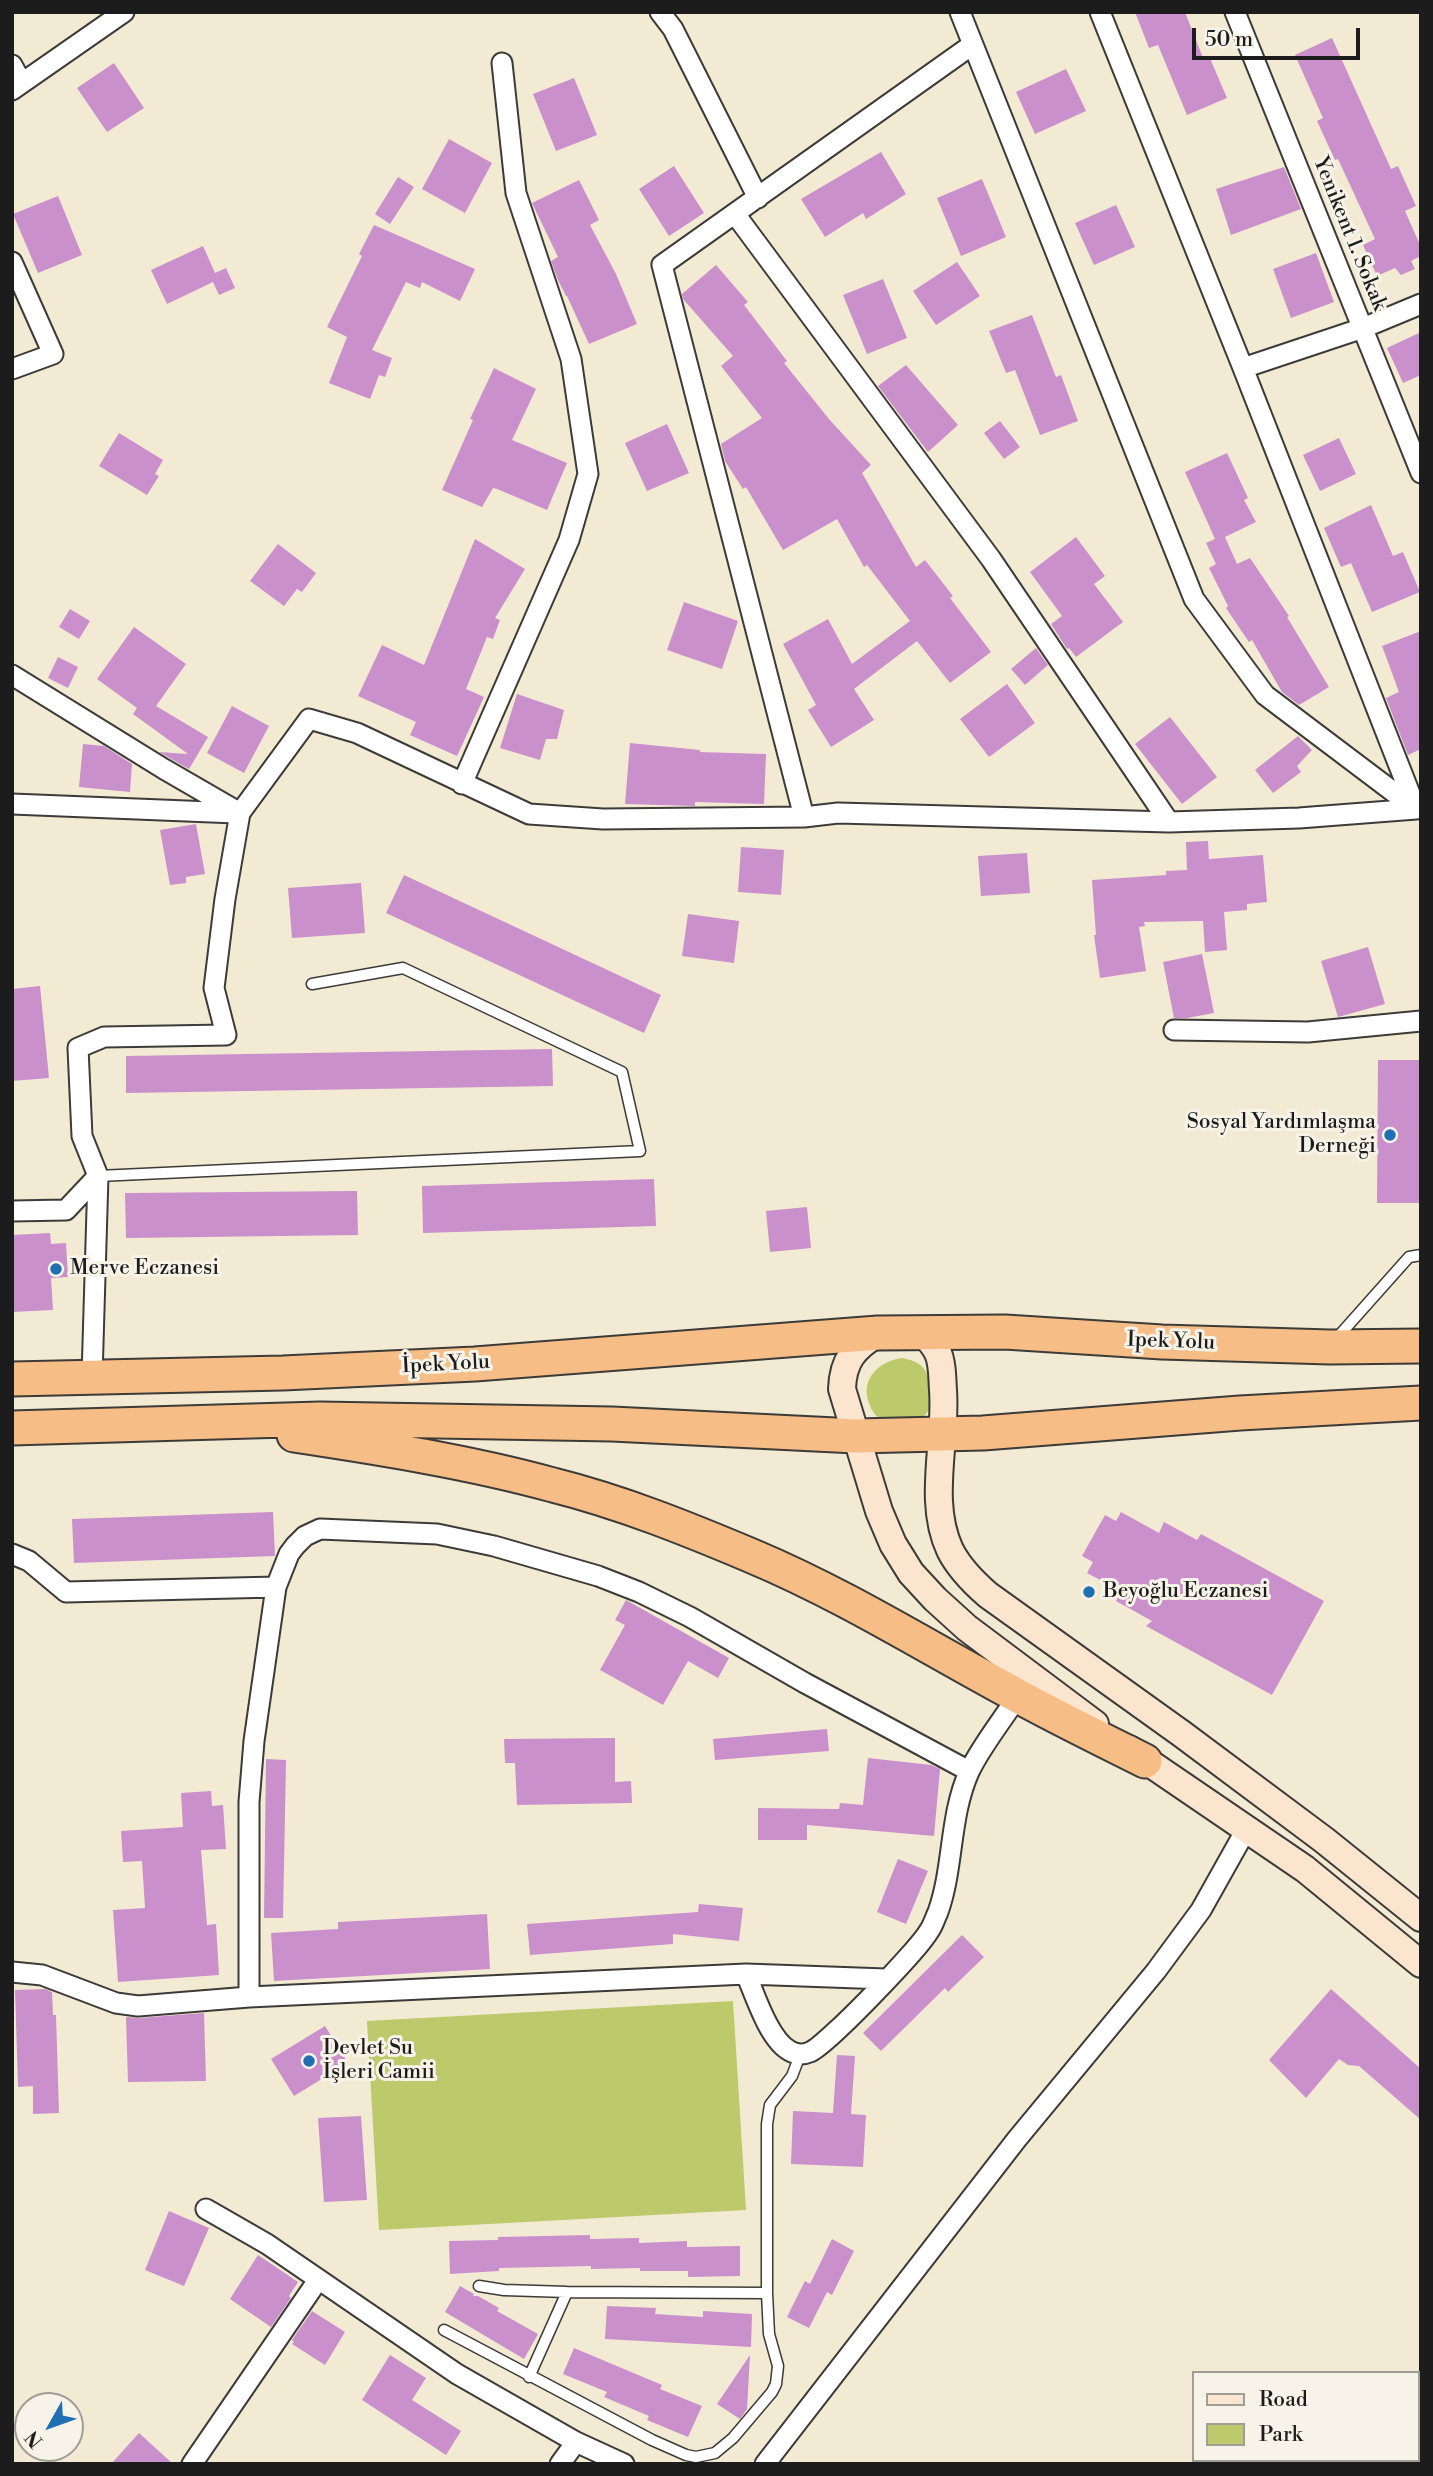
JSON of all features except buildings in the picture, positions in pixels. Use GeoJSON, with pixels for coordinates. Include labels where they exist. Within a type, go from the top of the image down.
{"type":"FeatureCollection","features":[{"type":"Feature","properties":{"kind":"highway","name":"Ipek Yolu"},"geometry":{"type":"LineString","coordinates":[[921,1331],[1005,1332],[1162,1342],[1330,1347],[1421,1346]]}},
{"type":"Feature","properties":{"kind":"highway"},"geometry":{"type":"LineString","coordinates":[[878,1333],[921,1331]]}},
{"type":"Feature","properties":{"kind":"highway","name":"İpek Yolu"},"geometry":{"type":"LineString","coordinates":[[12,1379],[283,1373],[475,1364],[878,1333]]}},
{"type":"Feature","properties":{"kind":"highway"},"geometry":{"type":"LineString","coordinates":[[15,1429],[320,1419],[612,1424],[856,1436],[944,1435],[1240,1413],[1421,1404]]}},
{"type":"Feature","properties":{"kind":"highway"},"geometry":{"type":"LineString","coordinates":[[212,1423],[425,1457],[553,1485],[624,1506],[753,1556],[824,1590],[900,1629],[1018,1696],[1145,1761]]}},
{"type":"Feature","properties":{"kind":"main road"},"geometry":{"type":"LineString","coordinates":[[921,1331],[938,1353],[942,1368],[944,1435],[939,1485],[942,1520],[950,1549],[961,1568],[988,1595],[1324,1840],[1421,1918]]}},
{"type":"Feature","properties":{"kind":"main road"},"geometry":{"type":"LineString","coordinates":[[878,1333],[853,1353],[842,1372],[844,1398],[892,1544],[911,1573],[967,1628],[1145,1761],[1305,1869],[1421,1964]]}},
{"type":"Feature","properties":{"kind":"street"},"geometry":{"type":"LineString","coordinates":[[12,65],[17,86],[124,12]]}},
{"type":"Feature","properties":{"kind":"street"},"geometry":{"type":"LineString","coordinates":[[660,12],[673,29],[758,198]]}},
{"type":"Feature","properties":{"kind":"street"},"geometry":{"type":"LineString","coordinates":[[960,12],[1194,598],[1265,695],[1419,814]]}},
{"type":"Feature","properties":{"kind":"street"},"geometry":{"type":"LineString","coordinates":[[1100,12],[1419,814]]}},
{"type":"Feature","properties":{"kind":"street","name":"Yenikent 1. Sokak"},"geometry":{"type":"LineString","coordinates":[[1235,12],[1421,473]]}},
{"type":"Feature","properties":{"kind":"street"},"geometry":{"type":"LineString","coordinates":[[804,817],[662,265],[972,45]]}},
{"type":"Feature","properties":{"kind":"street"},"geometry":{"type":"LineString","coordinates":[[462,784],[569,540],[588,474],[571,359],[516,193],[502,63]]}},
{"type":"Feature","properties":{"kind":"street"},"geometry":{"type":"LineString","coordinates":[[736,214],[991,559],[1168,822]]}},
{"type":"Feature","properties":{"kind":"street"},"geometry":{"type":"LineString","coordinates":[[12,262],[52,354],[12,369]]}},
{"type":"Feature","properties":{"kind":"street"},"geometry":{"type":"LineString","coordinates":[[1243,368],[1363,328],[1421,304]]}},
{"type":"Feature","properties":{"kind":"street"},"geometry":{"type":"LineString","coordinates":[[12,675],[240,813]]}},
{"type":"Feature","properties":{"kind":"street"},"geometry":{"type":"LineString","coordinates":[[92,1377],[98,1176],[82,1136],[78,1048],[104,1037],[226,1035],[214,988],[225,899],[240,813],[309,719],[356,733],[529,814],[603,819],[804,817],[838,813],[1168,822],[1419,814]]}},
{"type":"Feature","properties":{"kind":"street"},"geometry":{"type":"LineString","coordinates":[[12,804],[240,813]]}},
{"type":"Feature","properties":{"kind":"street"},"geometry":{"type":"LineString","coordinates":[[1174,1030],[1308,1032],[1421,1021]]}},
{"type":"Feature","properties":{"kind":"street"},"geometry":{"type":"LineString","coordinates":[[12,1211],[66,1210],[98,1176]]}},
{"type":"Feature","properties":{"kind":"street"},"geometry":{"type":"LineString","coordinates":[[249,1997],[249,1802],[254,1741],[276,1587],[295,1546],[305,1536],[320,1529],[437,1534],[494,1546],[598,1576],[690,1617],[816,1689],[969,1771]]}},
{"type":"Feature","properties":{"kind":"street"},"geometry":{"type":"LineString","coordinates":[[12,1554],[29,1561],[66,1592],[276,1587]]}},
{"type":"Feature","properties":{"kind":"street"},"geometry":{"type":"LineString","coordinates":[[746,1974],[774,2035],[790,2051],[800,2054],[812,2052],[821,2046],[929,1932],[944,1889],[958,1804],[969,1771],[1018,1696]]}},
{"type":"Feature","properties":{"kind":"street"},"geometry":{"type":"LineString","coordinates":[[765,2464],[1017,2139],[1156,1971],[1201,1910],[1247,1828]]}},
{"type":"Feature","properties":{"kind":"street"},"geometry":{"type":"LineString","coordinates":[[12,1972],[42,1975],[116,2003],[138,2006],[249,1997],[746,1974],[886,1979]]}},
{"type":"Feature","properties":{"kind":"street"},"geometry":{"type":"LineString","coordinates":[[206,2208],[267,2244],[457,2374],[576,2442],[624,2464]]}},
{"type":"Feature","properties":{"kind":"street"},"geometry":{"type":"LineString","coordinates":[[192,2464],[318,2280]]}},
{"type":"Feature","properties":{"kind":"street"},"geometry":{"type":"LineString","coordinates":[[560,2464],[576,2442]]}},
{"type":"Feature","properties":{"kind":"lane"},"geometry":{"type":"LineString","coordinates":[[98,1176],[640,1151],[621,1072],[403,968],[312,984]]}},
{"type":"Feature","properties":{"kind":"lane"},"geometry":{"type":"LineString","coordinates":[[1330,1347],[1409,1257],[1421,1255]]}},
{"type":"Feature","properties":{"kind":"lane"},"geometry":{"type":"LineString","coordinates":[[444,2330],[652,2440],[686,2455],[696,2457],[715,2453],[733,2438],[772,2392],[778,2378],[778,2366],[769,2334],[767,2293],[766,2124],[770,2105],[792,2077],[800,2054]]}},
{"type":"Feature","properties":{"kind":"lane"},"geometry":{"type":"LineString","coordinates":[[479,2286],[504,2290],[567,2292],[767,2293]]}},
{"type":"Feature","properties":{"kind":"lane"},"geometry":{"type":"LineString","coordinates":[[529,2376],[567,2292]]}},
{"type":"Feature","properties":{"kind":"green space"},"geometry":{"type":"Polygon","coordinates":[[[902,1358],[917,1363],[925,1370],[929,1381],[930,1407],[924,1416],[915,1421],[886,1422],[871,1408],[867,1386],[879,1367],[902,1358]]]}},
{"type":"Feature","properties":{"kind":"green space"},"geometry":{"type":"Polygon","coordinates":[[[733,2001],[746,2210],[379,2230],[367,2021],[733,2001]]]}},
{"type":"Feature","properties":{"kind":"place","name":"Sosyal Yardımlaşma Derneği"},"geometry":{"type":"Point","coordinates":[1390,1135]}},
{"type":"Feature","properties":{"kind":"place","name":"Merve Eczanesi"},"geometry":{"type":"Point","coordinates":[56,1269]}},
{"type":"Feature","properties":{"kind":"place","name":"Beyoğlu Eczanesi"},"geometry":{"type":"Point","coordinates":[1089,1592]}},
{"type":"Feature","properties":{"kind":"place","name":"Devlet Su İşleri Camii"},"geometry":{"type":"Point","coordinates":[309,2061]}}]}
